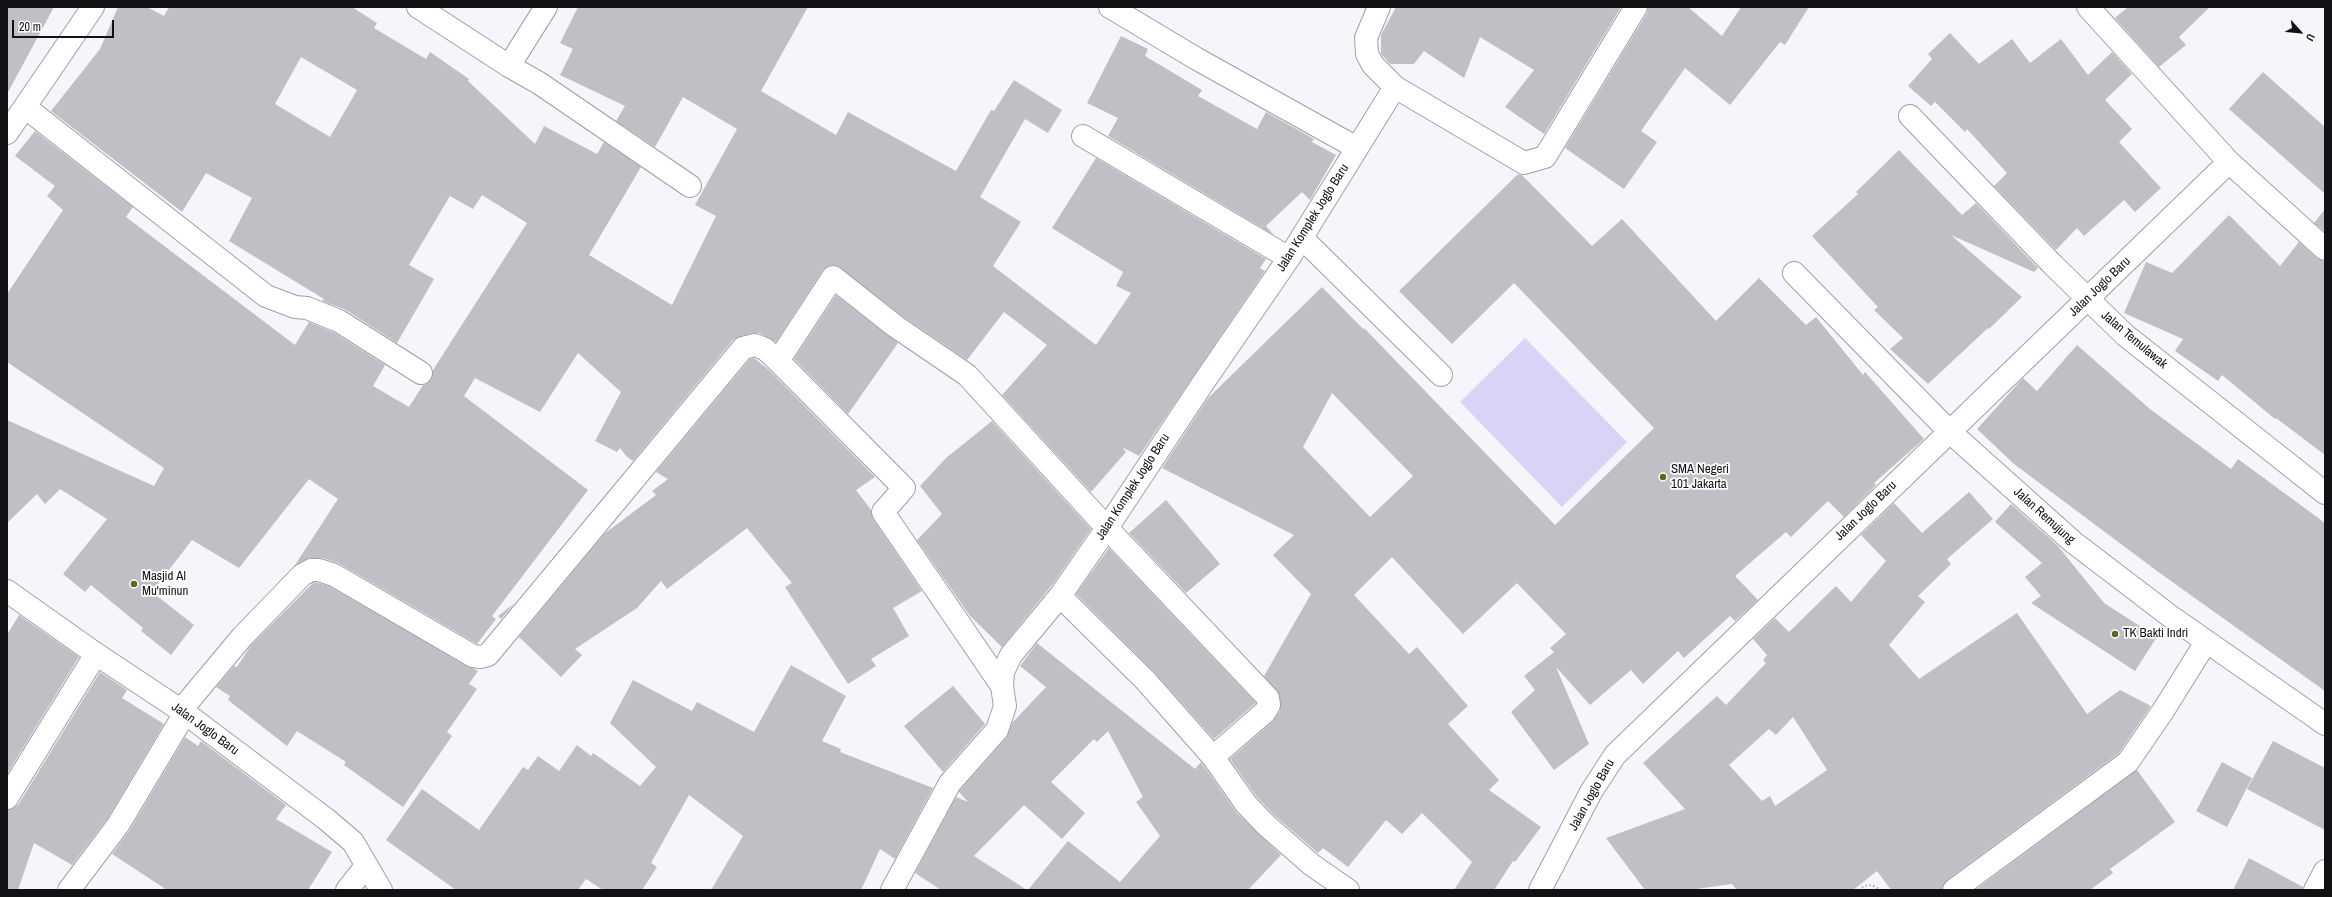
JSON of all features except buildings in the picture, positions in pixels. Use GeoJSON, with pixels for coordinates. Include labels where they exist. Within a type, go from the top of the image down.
{"type":"FeatureCollection","features":[{"type":"Feature","properties":{"kind":"street"},"geometry":{"type":"LineString","coordinates":[[7,133],[93,7]]}},
{"type":"Feature","properties":{"kind":"street"},"geometry":{"type":"LineString","coordinates":[[418,7],[509,66],[539,83],[690,186]]}},
{"type":"Feature","properties":{"kind":"street"},"geometry":{"type":"LineString","coordinates":[[509,66],[546,7]]}},
{"type":"Feature","properties":{"kind":"street"},"geometry":{"type":"LineString","coordinates":[[1110,7],[1197,60],[1357,148]]}},
{"type":"Feature","properties":{"kind":"street"},"geometry":{"type":"LineString","coordinates":[[1379,7],[1366,38],[1368,54],[1373,65],[1395,87],[1524,163],[1545,157],[1636,7]]}},
{"type":"Feature","properties":{"kind":"street"},"geometry":{"type":"LineString","coordinates":[[2088,7],[2229,162],[2325,249]]}},
{"type":"Feature","properties":{"kind":"street","name":"Jalan Komplek Joglo Baru"},"geometry":{"type":"LineString","coordinates":[[892,890],[950,783],[997,730],[1005,706],[1002,686],[1003,672],[1011,655],[1060,596],[1107,528],[1203,383],[1289,258],[1395,87]]}},
{"type":"Feature","properties":{"kind":"street"},"geometry":{"type":"LineString","coordinates":[[25,107],[266,296],[295,306],[307,308],[339,321],[421,373]]}},
{"type":"Feature","properties":{"kind":"street","name":"Jalan Temulawak"},"geometry":{"type":"LineString","coordinates":[[1910,116],[2087,300],[2125,335],[2325,493]]}},
{"type":"Feature","properties":{"kind":"street"},"geometry":{"type":"LineString","coordinates":[[1083,136],[1289,258]]}},
{"type":"Feature","properties":{"kind":"street","name":"Jalan Joglo Baru"},"geometry":{"type":"LineString","coordinates":[[1544,888],[1591,792],[1615,755],[2229,162]]}},
{"type":"Feature","properties":{"kind":"street"},"geometry":{"type":"LineString","coordinates":[[1302,238],[1441,375]]}},
{"type":"Feature","properties":{"kind":"street","name":"Jalan Remujung"},"geometry":{"type":"LineString","coordinates":[[1794,273],[1949,431],[2073,542],[2206,642],[2325,724]]}},
{"type":"Feature","properties":{"kind":"street"},"geometry":{"type":"LineString","coordinates":[[778,361],[833,277],[895,326],[967,375],[1107,528],[1268,698],[1269,705],[1265,712],[1213,757]]}},
{"type":"Feature","properties":{"kind":"street"},"geometry":{"type":"LineString","coordinates":[[76,885],[118,825],[183,712],[242,637],[302,575],[311,570],[320,570],[334,574],[473,656],[481,657],[488,655],[743,348],[755,345],[765,349],[778,361],[904,488],[883,512],[1002,686]]}},
{"type":"Feature","properties":{"kind":"street","name":"Jalan Joglo Baru"},"geometry":{"type":"LineString","coordinates":[[7,591],[96,654],[183,712],[326,819],[353,842],[381,890]]}},
{"type":"Feature","properties":{"kind":"street"},"geometry":{"type":"LineString","coordinates":[[1060,596],[1146,681],[1213,757],[1246,804],[1266,825],[1312,864],[1348,890]]}},
{"type":"Feature","properties":{"kind":"street"},"geometry":{"type":"LineString","coordinates":[[1954,890],[2128,762],[2163,711],[2206,642]]}},
{"type":"Feature","properties":{"kind":"street"},"geometry":{"type":"LineString","coordinates":[[7,798],[96,654]]}},
{"type":"Feature","properties":{"kind":"street"},"geometry":{"type":"LineString","coordinates":[[347,890],[366,866]]}},
{"type":"Feature","properties":{"kind":"street"},"geometry":{"type":"LineString","coordinates":[[2315,890],[2325,871]]}},
{"type":"Feature","properties":{"kind":"path"},"geometry":{"type":"LineString","coordinates":[[1860,890],[1864,886],[1872,884],[1880,890]]}},
{"type":"Feature","properties":{"kind":"shaded area"},"geometry":{"type":"Polygon","coordinates":[[[1525,338],[1627,442],[1562,507],[1460,402],[1525,338]]]}},
{"type":"Feature","properties":{"kind":"place","name":"SMA Negeri 101 Jakarta"},"geometry":{"type":"Point","coordinates":[1663,477]}},
{"type":"Feature","properties":{"kind":"place","name":"Masjid Al Mu'minun"},"geometry":{"type":"Point","coordinates":[134,584]}},
{"type":"Feature","properties":{"kind":"place","name":"TK Bakti Indri"},"geometry":{"type":"Point","coordinates":[2115,634]}}]}
